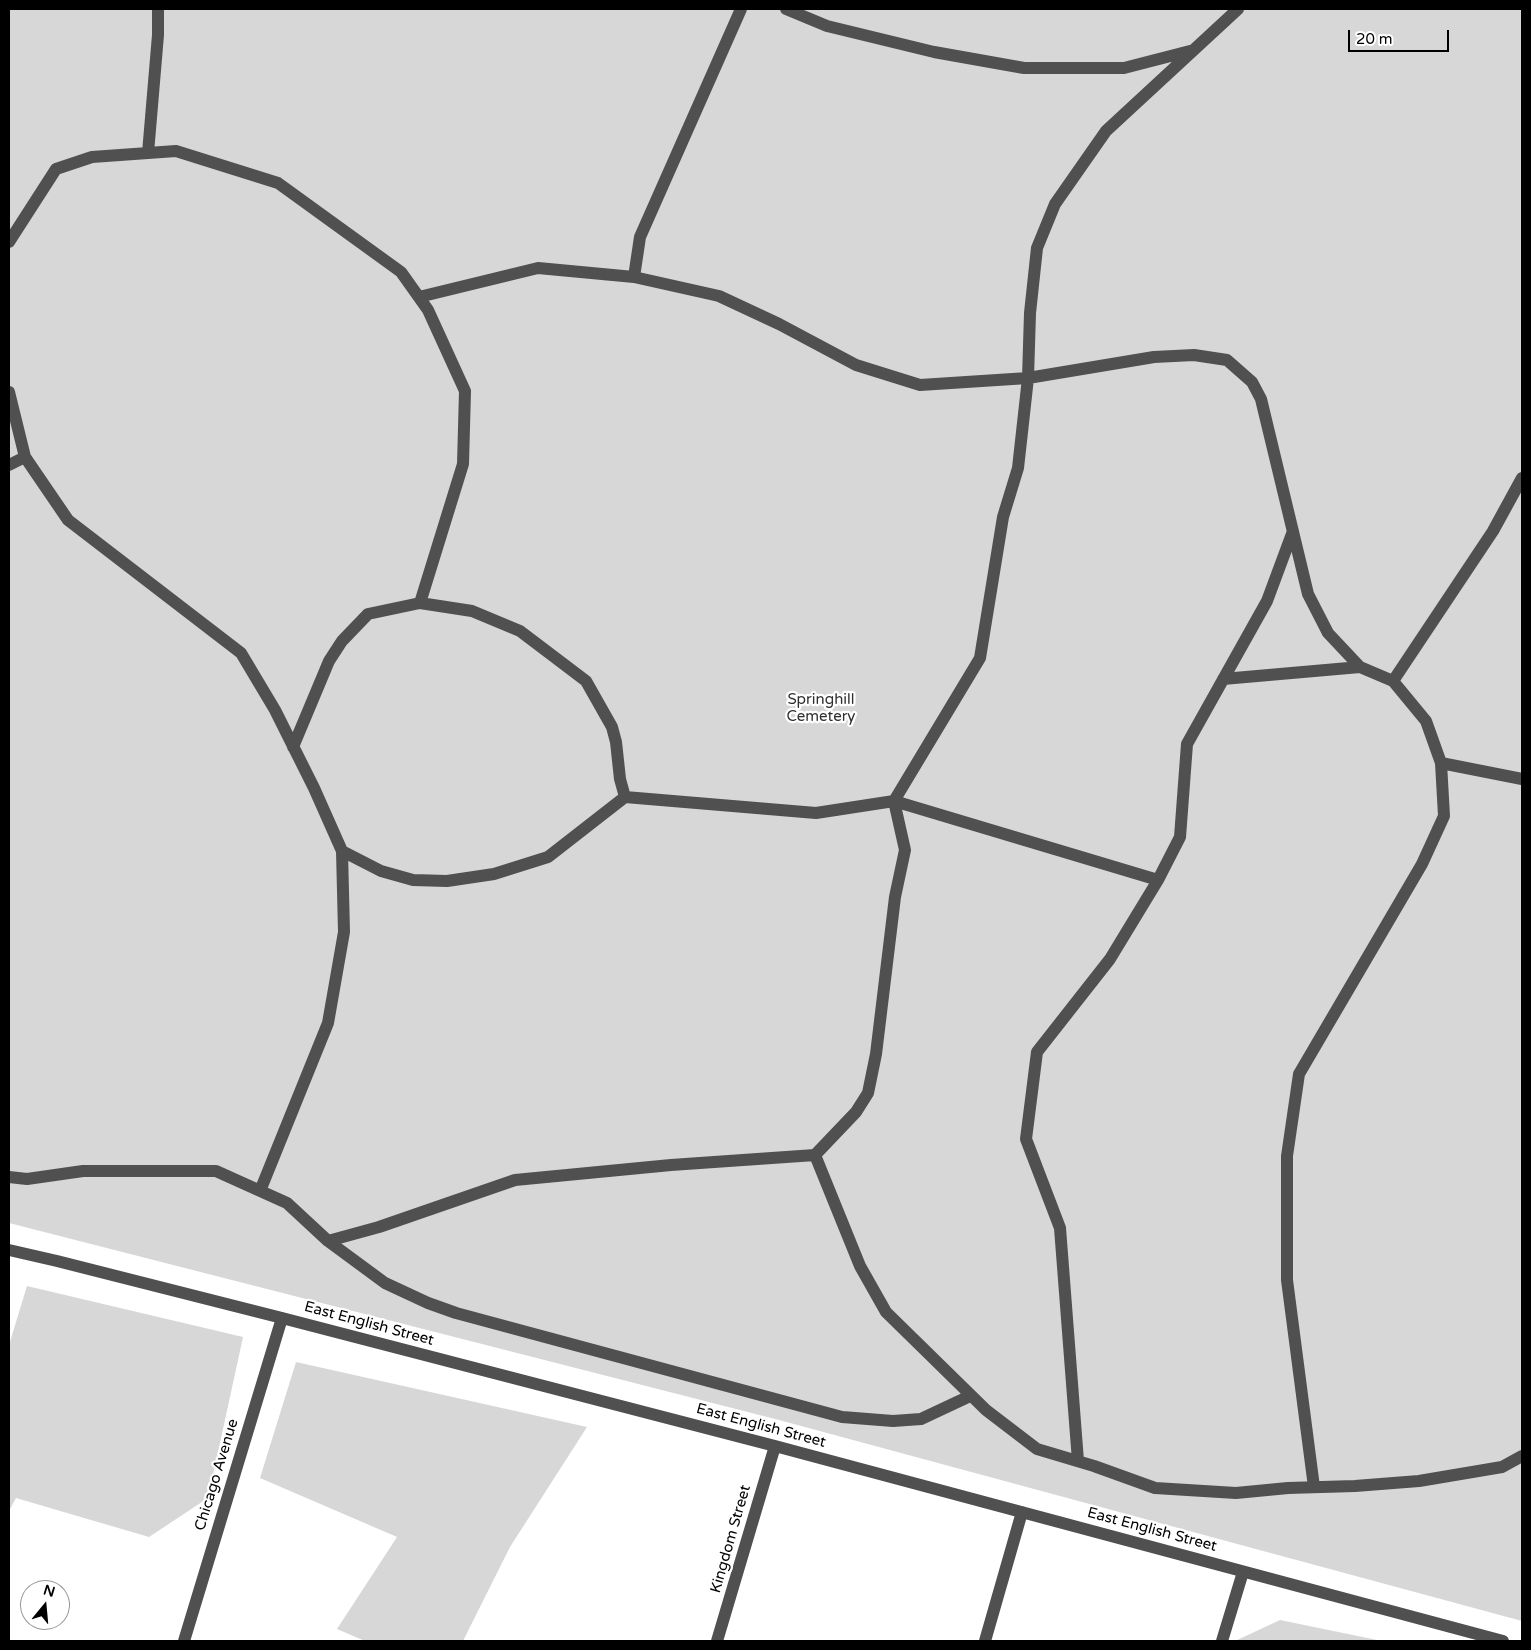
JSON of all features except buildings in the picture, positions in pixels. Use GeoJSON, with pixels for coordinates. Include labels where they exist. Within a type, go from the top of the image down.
{"type":"FeatureCollection","features":[{"type":"Feature","properties":{"kind":"street"},"geometry":{"type":"LineString","coordinates":[[148,153],[158,9]]}},
{"type":"Feature","properties":{"kind":"street"},"geometry":{"type":"LineString","coordinates":[[634,277],[640,237],[741,9]]}},
{"type":"Feature","properties":{"kind":"street"},"geometry":{"type":"LineString","coordinates":[[786,9],[827,26],[934,52],[1024,68],[1124,68],[1192,51]]}},
{"type":"Feature","properties":{"kind":"street"},"geometry":{"type":"LineString","coordinates":[[328,1240],[378,1227],[515,1180],[671,1165],[815,1156],[856,1112],[868,1093],[876,1054],[895,897],[906,850],[894,801],[980,658],[1003,517],[1018,468],[1028,378],[1030,313],[1037,248],[1055,204],[1106,131],[1238,9]]}},
{"type":"Feature","properties":{"kind":"street"},"geometry":{"type":"LineString","coordinates":[[9,242],[56,169],[92,158],[176,151],[278,183],[401,272],[428,310],[465,390],[463,464],[420,603]]}},
{"type":"Feature","properties":{"kind":"street"},"geometry":{"type":"LineString","coordinates":[[419,297],[538,268],[634,277],[719,296],[779,324],[856,365],[920,385],[1028,378],[1154,357],[1194,354],[1227,360],[1252,382],[1262,399],[1308,594],[1328,633],[1360,667],[1393,681],[1426,721],[1441,763],[1444,816],[1422,864],[1299,1074],[1287,1156],[1287,1280],[1314,1487]]}},
{"type":"Feature","properties":{"kind":"street"},"geometry":{"type":"LineString","coordinates":[[9,392],[25,457],[68,520],[241,653],[276,710],[342,851],[344,932],[328,1023],[260,1191]]}},
{"type":"Feature","properties":{"kind":"street"},"geometry":{"type":"LineString","coordinates":[[9,465],[25,457]]}},
{"type":"Feature","properties":{"kind":"street"},"geometry":{"type":"LineString","coordinates":[[1393,681],[1493,532],[1522,478]]}},
{"type":"Feature","properties":{"kind":"street"},"geometry":{"type":"LineString","coordinates":[[1078,1461],[1060,1228],[1026,1139],[1037,1052],[1110,958],[1158,880],[1180,837],[1187,744],[1267,601],[1293,530]]}},
{"type":"Feature","properties":{"kind":"street"},"geometry":{"type":"LineString","coordinates":[[293,746],[329,661],[342,641],[368,614],[420,603],[472,611],[520,631],[586,681],[612,726],[616,742],[620,779],[626,797]]}},
{"type":"Feature","properties":{"kind":"street"},"geometry":{"type":"LineString","coordinates":[[1223,680],[1360,667]]}},
{"type":"Feature","properties":{"kind":"street"},"geometry":{"type":"LineString","coordinates":[[1441,763],[1522,779]]}},
{"type":"Feature","properties":{"kind":"street"},"geometry":{"type":"LineString","coordinates":[[342,851],[381,870],[413,880],[447,881],[494,874],[548,857],[626,797],[816,813],[894,801],[1158,880]]}},
{"type":"Feature","properties":{"kind":"street"},"geometry":{"type":"LineString","coordinates":[[815,1156],[860,1266],[886,1312],[970,1396],[1037,1448],[1155,1488],[1236,1493],[1419,1482],[1502,1467],[1522,1456]]}},
{"type":"Feature","properties":{"kind":"street"},"geometry":{"type":"LineString","coordinates":[[9,1177],[27,1178],[82,1171],[216,1172],[287,1203],[328,1240],[385,1283],[428,1303],[456,1313],[842,1417],[893,1421],[921,1419],[970,1396]]}},
{"type":"Feature","properties":{"kind":"street","name":"East English Street"},"geometry":{"type":"LineString","coordinates":[[9,1250],[282,1318],[775,1446],[1243,1572],[1476,1638],[1503,1641]]}},
{"type":"Feature","properties":{"kind":"street","name":"Chicago Avenue"},"geometry":{"type":"LineString","coordinates":[[184,1641],[282,1318]]}},
{"type":"Feature","properties":{"kind":"street","name":"Kingdom Street"},"geometry":{"type":"LineString","coordinates":[[718,1641],[775,1446]]}},
{"type":"Feature","properties":{"kind":"street"},"geometry":{"type":"LineString","coordinates":[[985,1641],[1022,1512]]}},
{"type":"Feature","properties":{"kind":"street"},"geometry":{"type":"LineString","coordinates":[[1222,1641],[1243,1572]]}},
{"type":"Feature","properties":{"kind":"green space","name":"Springhill Cemetery"},"geometry":{"type":"Polygon","coordinates":[[[9,9],[1522,9],[1522,1621],[779,1420],[9,1223],[9,9]]]}},
{"type":"Feature","properties":{"kind":"green space"},"geometry":{"type":"Polygon","coordinates":[[[27,1286],[243,1337],[208,1498],[149,1537],[16,1498],[9,1511],[9,1345],[27,1286]]]}},
{"type":"Feature","properties":{"kind":"green space"},"geometry":{"type":"Polygon","coordinates":[[[296,1362],[587,1427],[510,1547],[463,1641],[365,1641],[337,1629],[397,1537],[260,1478],[296,1362]]]}},
{"type":"Feature","properties":{"kind":"green space"},"geometry":{"type":"Polygon","coordinates":[[[1280,1620],[1382,1641],[1235,1641],[1280,1620]]]}}]}
